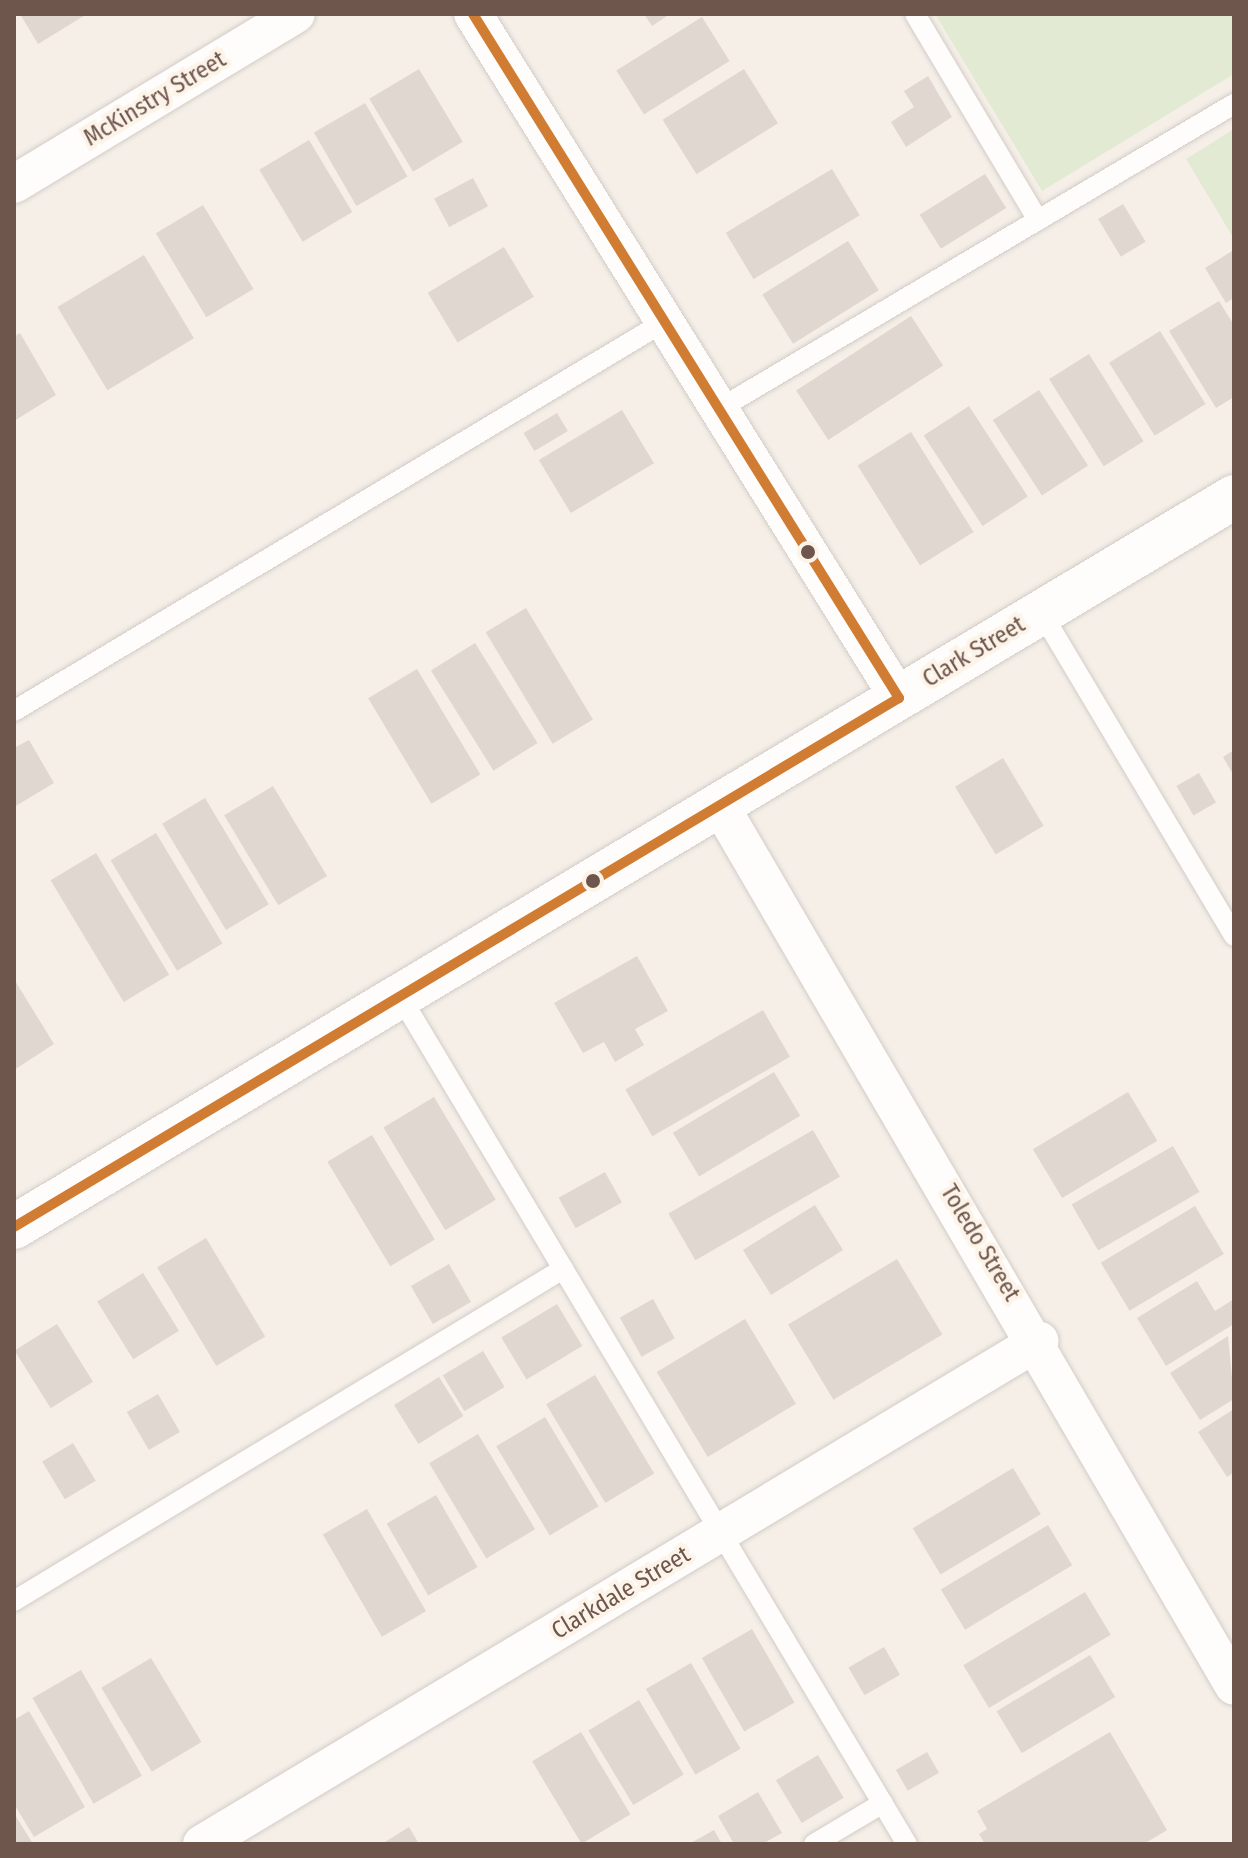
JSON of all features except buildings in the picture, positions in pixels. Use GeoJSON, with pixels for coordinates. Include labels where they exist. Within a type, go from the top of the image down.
{"type":"FeatureCollection","features":[{"type":"Feature","properties":{"kind":"street","name":"McKinstry Street"},"geometry":{"type":"LineString","coordinates":[[14,184],[296,14]]}},
{"type":"Feature","properties":{"kind":"street"},"geometry":{"type":"LineString","coordinates":[[473,14],[899,698]]}},
{"type":"Feature","properties":{"kind":"street","name":"Clark Street"},"geometry":{"type":"LineString","coordinates":[[14,1227],[1234,497]]}},
{"type":"Feature","properties":{"kind":"street","name":"Toledo Street"},"geometry":{"type":"LineString","coordinates":[[719,804],[1039,1341],[1234,1686]]}},
{"type":"Feature","properties":{"kind":"street","name":"Clarkdale Street"},"geometry":{"type":"LineString","coordinates":[[202,1844],[1039,1341]]}},
{"type":"Feature","properties":{"kind":"lane"},"geometry":{"type":"LineString","coordinates":[[915,14],[1038,220]]}},
{"type":"Feature","properties":{"kind":"lane"},"geometry":{"type":"LineString","coordinates":[[719,409],[1234,104]]}},
{"type":"Feature","properties":{"kind":"lane"},"geometry":{"type":"LineString","coordinates":[[14,711],[664,322]]}},
{"type":"Feature","properties":{"kind":"lane"},"geometry":{"type":"LineString","coordinates":[[1041,612],[1234,936]]}},
{"type":"Feature","properties":{"kind":"lane"},"geometry":{"type":"LineString","coordinates":[[400,996],[907,1844]]}},
{"type":"Feature","properties":{"kind":"lane"},"geometry":{"type":"LineString","coordinates":[[14,1601],[563,1269]]}},
{"type":"Feature","properties":{"kind":"lane"},"geometry":{"type":"LineString","coordinates":[[814,1844],[883,1803]]}},
{"type":"Feature","properties":{"kind":"green space"},"geometry":{"type":"Polygon","coordinates":[[[935,14],[1234,14],[1234,74],[1042,191],[935,14]]]}},
{"type":"Feature","properties":{"kind":"green space"},"geometry":{"type":"Polygon","coordinates":[[[1234,129],[1234,239],[1186,159],[1234,129]]]}},
{"type":"Feature","properties":{"kind":"transit line"},"geometry":{"type":"LineString","coordinates":[[473,14],[899,698]]}},
{"type":"Feature","properties":{"kind":"transit line"},"geometry":{"type":"LineString","coordinates":[[14,1227],[899,698]]}}]}
